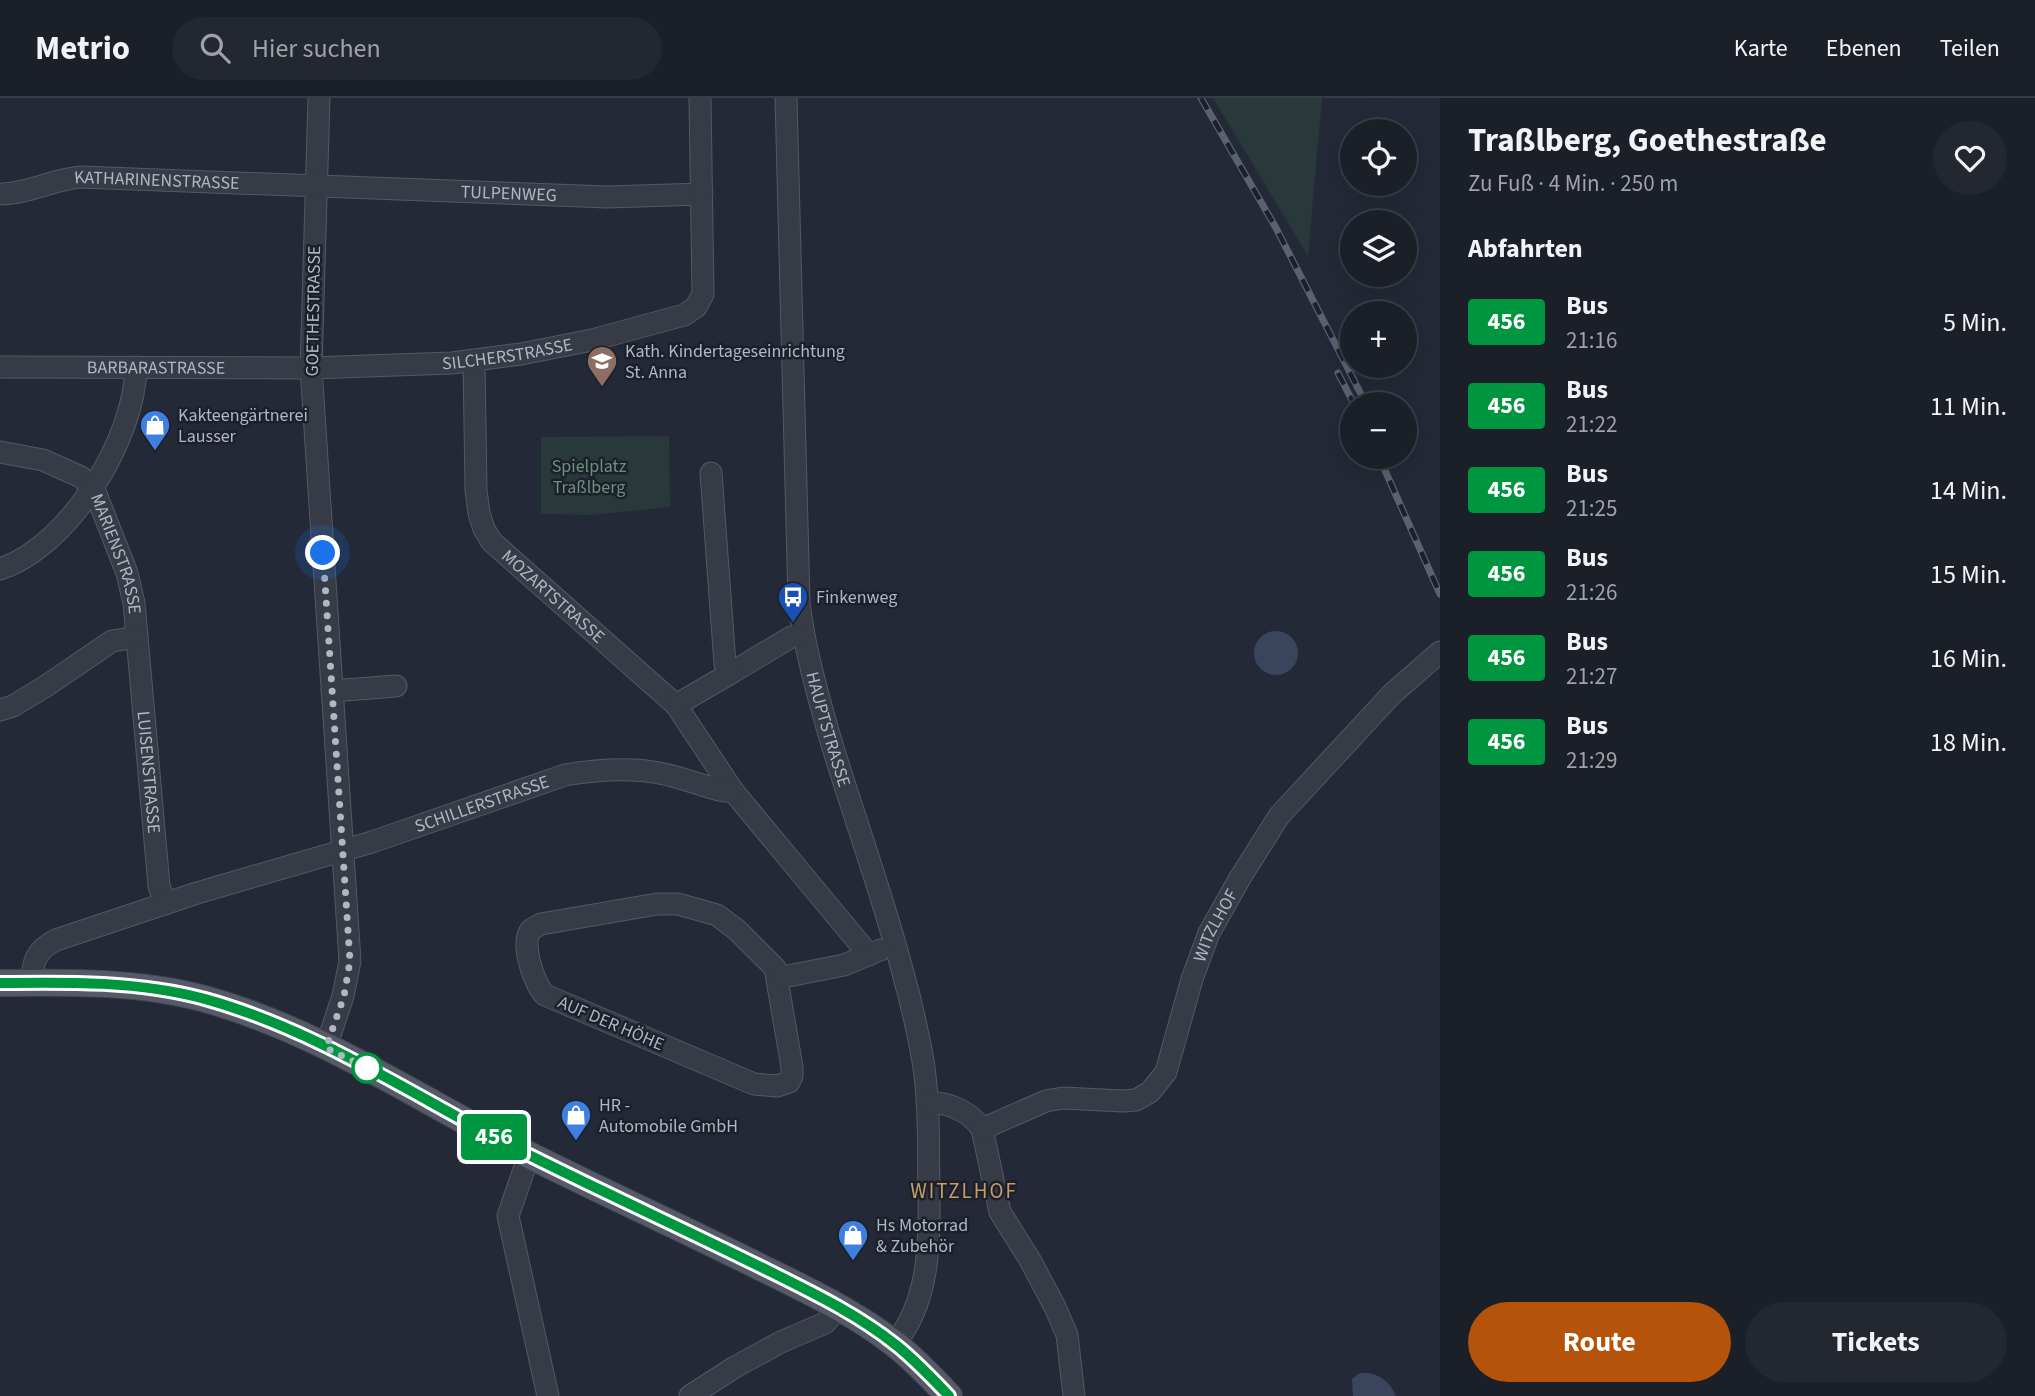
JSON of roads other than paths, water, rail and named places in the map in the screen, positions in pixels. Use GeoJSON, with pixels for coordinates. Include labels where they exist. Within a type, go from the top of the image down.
{"type":"FeatureCollection","features":[{"type":"Feature","properties":{"kind":"main road"},"geometry":{"type":"LineString","coordinates":[[0,983],[131,986],[206,999],[281,1027],[529,1155],[839,1307],[894,1344],[949,1396]]}},
{"type":"Feature","properties":{"kind":"street","name":"GOETHESTRASSE"},"geometry":{"type":"LineString","coordinates":[[319,98],[311,368],[350,961],[344,996],[326,1048]]}},
{"type":"Feature","properties":{"kind":"street","name":"SILCHERSTRASSE"},"geometry":{"type":"LineString","coordinates":[[311,368],[474,361],[592,340],[663,322],[684,315],[696,307],[703,294],[700,98]]}},
{"type":"Feature","properties":{"kind":"street","name":"HAUPTSTRASSE"},"geometry":{"type":"LineString","coordinates":[[786,98],[790,311],[802,635],[852,812],[895,944],[923,1061],[927,1103],[930,1232],[921,1293],[903,1334],[894,1344]]}},
{"type":"Feature","properties":{"kind":"street","name":"KATHARINENSTRASSE"},"geometry":{"type":"LineString","coordinates":[[0,194],[15,194],[64,179],[81,177],[316,186]]}},
{"type":"Feature","properties":{"kind":"street","name":"TULPENWEG"},"geometry":{"type":"LineString","coordinates":[[316,186],[607,197],[702,194]]}},
{"type":"Feature","properties":{"kind":"street","name":"MOZARTSTRASSE"},"geometry":{"type":"LineString","coordinates":[[474,361],[476,490],[484,529],[492,542],[676,705],[733,790]]}},
{"type":"Feature","properties":{"kind":"street"},"geometry":{"type":"LineString","coordinates":[[0,569],[15,564],[37,549],[94,489],[106,468],[132,404],[136,366]]}},
{"type":"Feature","properties":{"kind":"street","name":"BARBARASTRASSE"},"geometry":{"type":"LineString","coordinates":[[0,368],[311,368]]}},
{"type":"Feature","properties":{"kind":"street","name":"MARIENSTRASSE"},"geometry":{"type":"LineString","coordinates":[[0,452],[43,460],[81,477],[94,489],[127,573],[134,603],[137,637]]}},
{"type":"Feature","properties":{"kind":"street"},"geometry":{"type":"LineString","coordinates":[[712,473],[726,664],[731,673]]}},
{"type":"Feature","properties":{"kind":"street"},"geometry":{"type":"LineString","coordinates":[[676,705],[791,637],[802,635]]}},
{"type":"Feature","properties":{"kind":"street"},"geometry":{"type":"LineString","coordinates":[[0,710],[13,706],[46,686],[112,641],[137,637]]}},
{"type":"Feature","properties":{"kind":"street","name":"LUISENSTRASSE"},"geometry":{"type":"LineString","coordinates":[[137,637],[159,886],[165,905]]}},
{"type":"Feature","properties":{"kind":"street","name":"WITZLHOF"},"geometry":{"type":"LineString","coordinates":[[982,1129],[1045,1101],[1063,1098],[1136,1100],[1150,1092],[1166,1072],[1192,979],[1209,933],[1279,816],[1392,694],[1440,652]]}},
{"type":"Feature","properties":{"kind":"street"},"geometry":{"type":"LineString","coordinates":[[332,691],[396,686]]}},
{"type":"Feature","properties":{"kind":"street","name":"SCHILLERSTRASSE"},"geometry":{"type":"LineString","coordinates":[[32,983],[35,957],[44,946],[55,940],[342,849],[372,842],[522,788],[577,773],[615,770],[661,773],[724,791],[733,790]]}},
{"type":"Feature","properties":{"kind":"street"},"geometry":{"type":"LineString","coordinates":[[733,790],[869,955]]}},
{"type":"Feature","properties":{"kind":"street","name":"AUF DER HÖHE"},"geometry":{"type":"LineString","coordinates":[[678,904],[717,915],[775,968],[778,978],[792,1076],[789,1082],[766,1087],[545,995],[534,980],[528,937],[531,929],[541,924],[678,904]]}},
{"type":"Feature","properties":{"kind":"street"},"geometry":{"type":"LineString","coordinates":[[778,978],[844,965],[895,944]]}},
{"type":"Feature","properties":{"kind":"street"},"geometry":{"type":"LineString","coordinates":[[927,1103],[937,1102],[960,1110],[975,1119],[982,1129],[1000,1212],[1055,1307],[1066,1335],[1074,1396]]}},
{"type":"Feature","properties":{"kind":"street"},"geometry":{"type":"LineString","coordinates":[[529,1155],[508,1216],[548,1396]]}},
{"type":"Feature","properties":{"kind":"street"},"geometry":{"type":"LineString","coordinates":[[690,1396],[781,1342],[825,1323],[839,1307]]}},
{"type":"Feature","properties":{"kind":"water"},"geometry":{"type":"Polygon","coordinates":[[[1276,631],[1285,632],[1292,637],[1297,644],[1297,662],[1292,669],[1285,674],[1276,675],[1267,674],[1260,669],[1255,662],[1254,653],[1255,644],[1260,637],[1267,632],[1276,631]]]}},
{"type":"Feature","properties":{"kind":"water"},"geometry":{"type":"Polygon","coordinates":[[[1360,1373],[1382,1378],[1396,1396],[1353,1396],[1352,1379],[1360,1373]]]}},
{"type":"Feature","properties":{"kind":"railway"},"geometry":{"type":"LineString","coordinates":[[1201,98],[1276,228],[1360,392]]}},
{"type":"Feature","properties":{"kind":"railway"},"geometry":{"type":"LineString","coordinates":[[1338,373],[1348,392]]}},
{"type":"Feature","properties":{"kind":"railway"},"geometry":{"type":"LineString","coordinates":[[1384,469],[1440,594]]}},
{"type":"Feature","properties":{"kind":"place","name":"Kath. Kindertageseinrichtung St. Anna"},"geometry":{"type":"Point","coordinates":[602,388]}},
{"type":"Feature","properties":{"kind":"place","name":"Kakteengärtnerei Lausser"},"geometry":{"type":"Point","coordinates":[155,452]}},
{"type":"Feature","properties":{"kind":"place","name":"Finkenweg"},"geometry":{"type":"Point","coordinates":[793,624]}},
{"type":"Feature","properties":{"kind":"place","name":"HR - Automobile GmbH"},"geometry":{"type":"Point","coordinates":[576,1142]}},
{"type":"Feature","properties":{"kind":"place","name":"Hs Motorrad & Zubehör"},"geometry":{"type":"Point","coordinates":[853,1262]}},
{"type":"Feature","properties":{"kind":"district","name":"WITZLHOF"},"geometry":{"type":"Point","coordinates":[964,1191]}},
{"type":"Feature","properties":{"kind":"park label","name":"Spielplatz Traßlberg"},"geometry":{"type":"Point","coordinates":[589,476]}}]}
